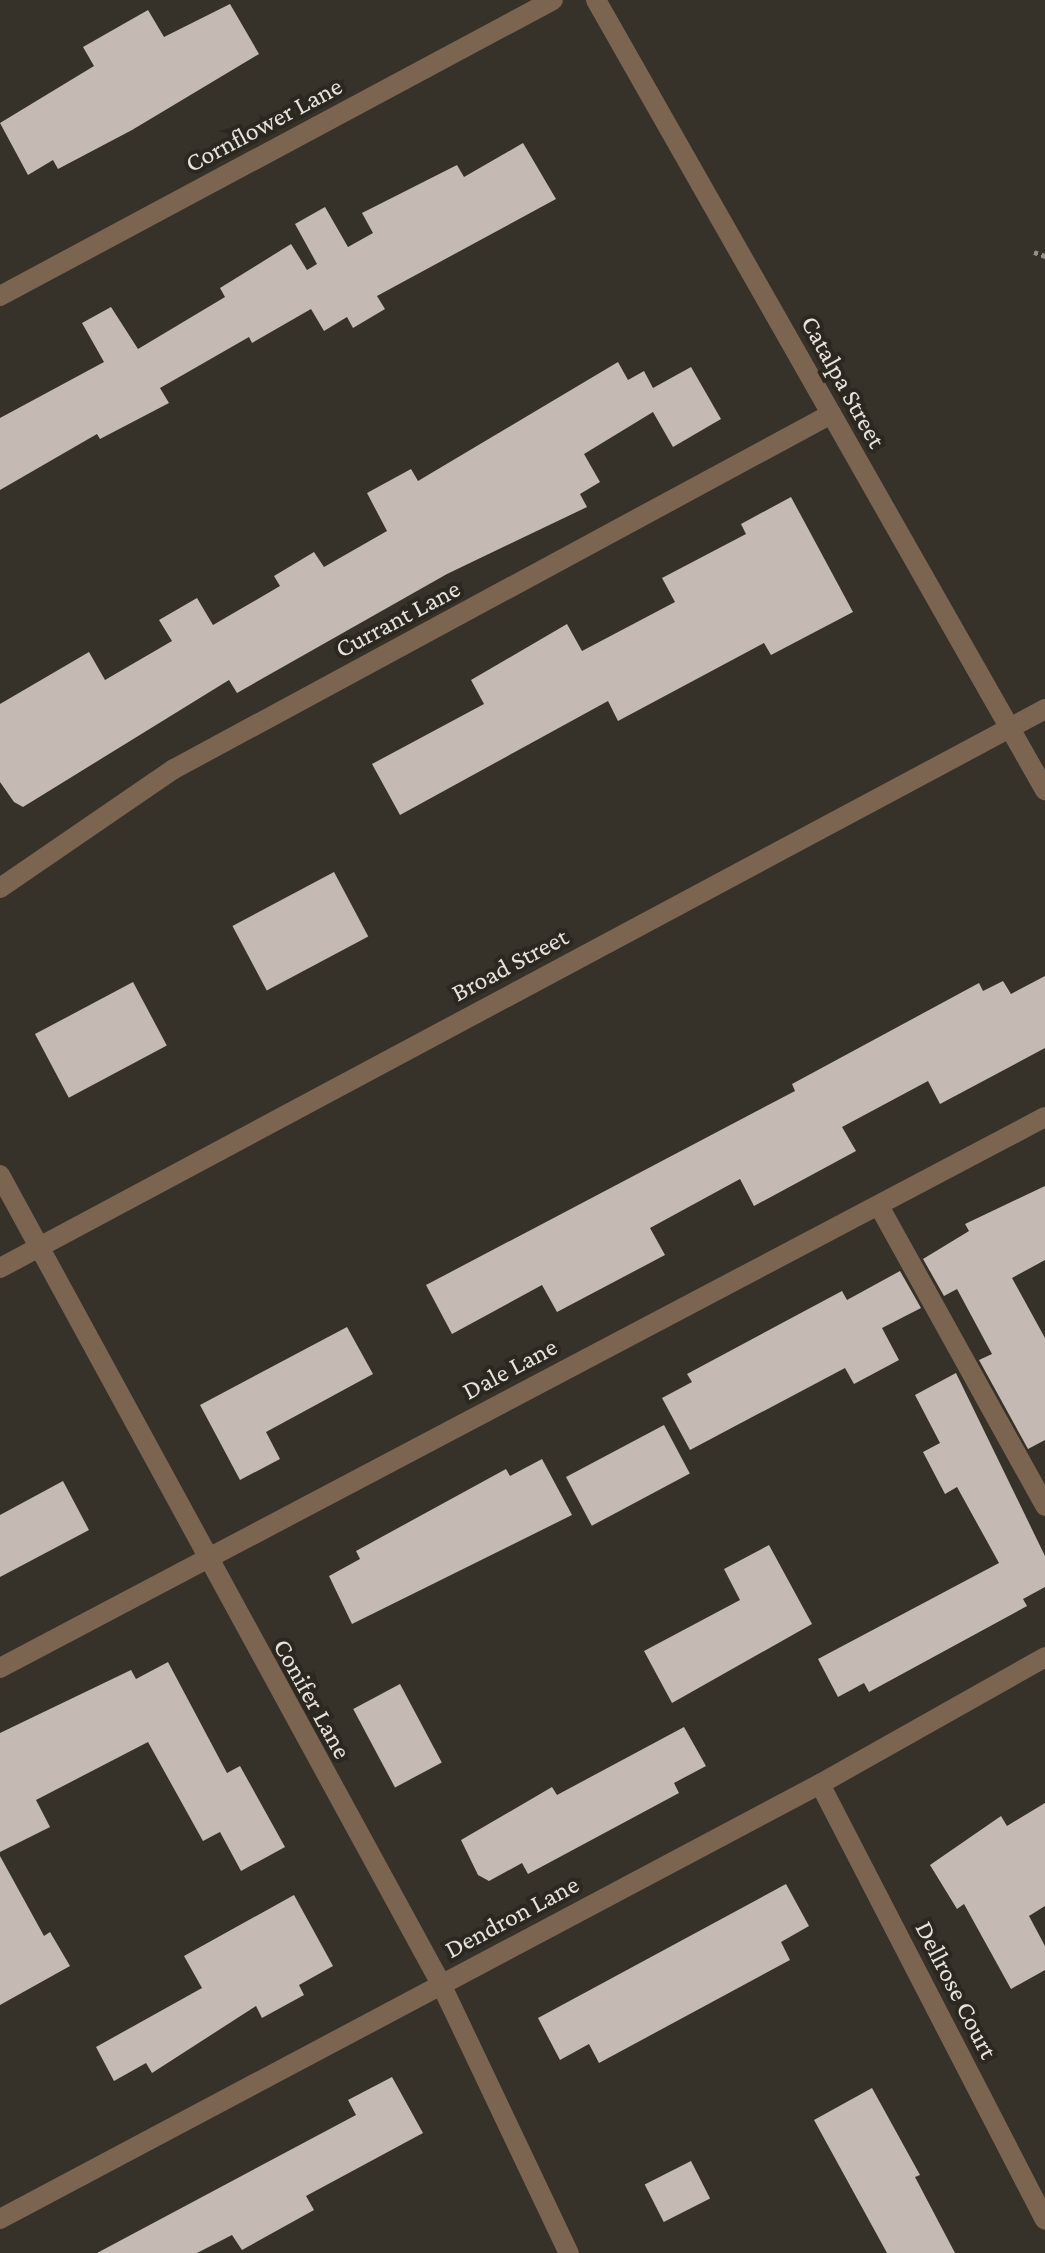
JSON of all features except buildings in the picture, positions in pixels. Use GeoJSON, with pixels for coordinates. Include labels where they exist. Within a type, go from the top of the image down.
{"type":"FeatureCollection","features":[{"type":"Feature","properties":{"kind":"street","name":"Cornflower Lane"},"geometry":{"type":"LineString","coordinates":[[0,296],[553,0]]}},
{"type":"Feature","properties":{"kind":"street","name":"Catalpa Street"},"geometry":{"type":"LineString","coordinates":[[596,0],[1045,790]]}},
{"type":"Feature","properties":{"kind":"street","name":"Currant Lane"},"geometry":{"type":"LineString","coordinates":[[0,888],[174,769],[831,414]]}},
{"type":"Feature","properties":{"kind":"street","name":"Broad Street"},"geometry":{"type":"LineString","coordinates":[[0,1268],[1045,709]]}},
{"type":"Feature","properties":{"kind":"street","name":"Dale Lane"},"geometry":{"type":"LineString","coordinates":[[0,1668],[1045,1117]]}},
{"type":"Feature","properties":{"kind":"street","name":"Conifer Lane"},"geometry":{"type":"LineString","coordinates":[[0,1175],[204,1558],[441,1984],[569,2253]]}},
{"type":"Feature","properties":{"kind":"street"},"geometry":{"type":"LineString","coordinates":[[879,1206],[1045,1506]]}},
{"type":"Feature","properties":{"kind":"street","name":"Dendron Lane"},"geometry":{"type":"LineString","coordinates":[[0,2219],[820,1784],[1045,1657]]}},
{"type":"Feature","properties":{"kind":"street","name":"Dellrose Court"},"geometry":{"type":"LineString","coordinates":[[820,1784],[1045,2219]]}},
{"type":"Feature","properties":{"kind":"path"},"geometry":{"type":"LineString","coordinates":[[1034,252],[1045,256]]}}]}
